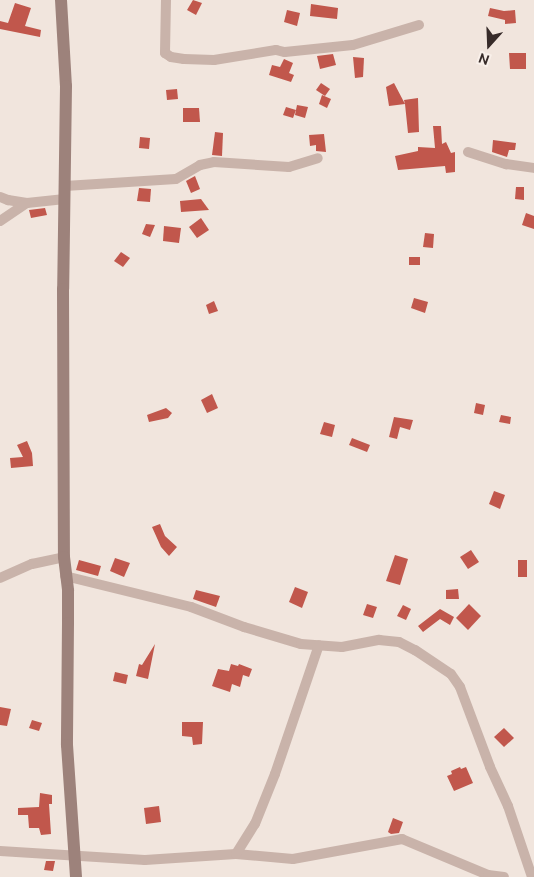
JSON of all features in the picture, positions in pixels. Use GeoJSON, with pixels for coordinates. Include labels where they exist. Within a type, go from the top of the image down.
{"type":"FeatureCollection","features":[{"type":"Feature","properties":{"kind":"street"},"geometry":{"type":"LineString","coordinates":[[61,0],[66,86],[64,557],[68,615],[67,745],[76,877]]}},
{"type":"Feature","properties":{"kind":"street"},"geometry":{"type":"LineString","coordinates":[[166,0],[165,53],[171,57],[184,59],[214,60],[276,50],[284,52],[353,45],[419,25]]}},
{"type":"Feature","properties":{"kind":"street"},"geometry":{"type":"LineString","coordinates":[[468,152],[506,164],[534,168]]}},
{"type":"Feature","properties":{"kind":"street"},"geometry":{"type":"LineString","coordinates":[[0,221],[27,203],[65,192],[176,179],[200,165],[214,162],[289,167],[318,158]]}},
{"type":"Feature","properties":{"kind":"street"},"geometry":{"type":"LineString","coordinates":[[0,196],[8,200],[27,203]]}},
{"type":"Feature","properties":{"kind":"street"},"geometry":{"type":"LineString","coordinates":[[0,578],[32,564],[64,557]]}},
{"type":"Feature","properties":{"kind":"street"},"geometry":{"type":"LineString","coordinates":[[65,576],[191,607],[244,627],[301,644],[342,647],[379,640],[399,642],[415,650],[451,674],[460,687],[490,767],[508,806],[532,877]]}},
{"type":"Feature","properties":{"kind":"street"},"geometry":{"type":"LineString","coordinates":[[236,854],[255,824],[275,774],[319,645]]}},
{"type":"Feature","properties":{"kind":"street"},"geometry":{"type":"LineString","coordinates":[[0,851],[73,854],[145,860],[236,854],[293,859],[402,839],[488,875],[504,877]]}},
{"type":"Feature","properties":{"kind":"building"},"geometry":{"type":"Polygon","coordinates":[[[193,0],[202,3],[196,15],[187,10],[193,0]]]}},
{"type":"Feature","properties":{"kind":"building"},"geometry":{"type":"Polygon","coordinates":[[[15,3],[31,8],[25,26],[41,30],[40,37],[0,29],[0,21],[8,23],[15,3]]]}},
{"type":"Feature","properties":{"kind":"building"},"geometry":{"type":"Polygon","coordinates":[[[311,4],[338,8],[337,19],[310,16],[311,4]]]}},
{"type":"Feature","properties":{"kind":"building"},"geometry":{"type":"Polygon","coordinates":[[[490,8],[504,11],[515,10],[516,23],[505,24],[505,20],[488,16],[490,8]]]}},
{"type":"Feature","properties":{"kind":"building"},"geometry":{"type":"Polygon","coordinates":[[[287,10],[300,13],[297,26],[284,22],[287,10]]]}},
{"type":"Feature","properties":{"kind":"building"},"geometry":{"type":"Polygon","coordinates":[[[509,53],[526,53],[526,69],[510,69],[509,53]]]}},
{"type":"Feature","properties":{"kind":"building"},"geometry":{"type":"Polygon","coordinates":[[[333,54],[336,65],[320,69],[317,56],[333,54]]]}},
{"type":"Feature","properties":{"kind":"building"},"geometry":{"type":"Polygon","coordinates":[[[353,57],[364,58],[363,77],[355,78],[353,57]]]}},
{"type":"Feature","properties":{"kind":"building"},"geometry":{"type":"Polygon","coordinates":[[[284,59],[293,63],[289,73],[294,75],[291,82],[269,75],[272,65],[280,67],[284,59]]]}},
{"type":"Feature","properties":{"kind":"building"},"geometry":{"type":"Polygon","coordinates":[[[321,83],[330,89],[325,96],[316,90],[321,83]]]}},
{"type":"Feature","properties":{"kind":"building"},"geometry":{"type":"Polygon","coordinates":[[[394,83],[405,104],[389,106],[386,87],[394,83]]]}},
{"type":"Feature","properties":{"kind":"building"},"geometry":{"type":"Polygon","coordinates":[[[177,89],[178,99],[167,100],[166,90],[177,89]]]}},
{"type":"Feature","properties":{"kind":"building"},"geometry":{"type":"Polygon","coordinates":[[[322,95],[331,99],[327,108],[319,104],[322,95]]]}},
{"type":"Feature","properties":{"kind":"building"},"geometry":{"type":"Polygon","coordinates":[[[418,98],[419,132],[408,133],[404,100],[418,98]]]}},
{"type":"Feature","properties":{"kind":"building"},"geometry":{"type":"Polygon","coordinates":[[[297,105],[308,107],[305,118],[295,115],[297,105]]]}},
{"type":"Feature","properties":{"kind":"building"},"geometry":{"type":"Polygon","coordinates":[[[286,107],[296,110],[293,118],[283,115],[286,107]]]}},
{"type":"Feature","properties":{"kind":"building"},"geometry":{"type":"Polygon","coordinates":[[[183,108],[199,108],[200,122],[183,122],[183,108]]]}},
{"type":"Feature","properties":{"kind":"building"},"geometry":{"type":"Polygon","coordinates":[[[433,126],[441,126],[442,144],[446,142],[451,153],[455,152],[455,172],[446,173],[445,166],[398,170],[395,156],[418,151],[418,147],[435,148],[433,126]]]}},
{"type":"Feature","properties":{"kind":"building"},"geometry":{"type":"Polygon","coordinates":[[[215,132],[223,133],[222,156],[212,155],[215,132]]]}},
{"type":"Feature","properties":{"kind":"building"},"geometry":{"type":"Polygon","coordinates":[[[324,134],[326,152],[316,151],[316,145],[310,146],[309,135],[324,134]]]}},
{"type":"Feature","properties":{"kind":"building"},"geometry":{"type":"Polygon","coordinates":[[[140,137],[150,138],[149,149],[139,148],[140,137]]]}},
{"type":"Feature","properties":{"kind":"building"},"geometry":{"type":"Polygon","coordinates":[[[493,140],[516,143],[515,150],[509,150],[507,157],[492,152],[493,140]]]}},
{"type":"Feature","properties":{"kind":"building"},"geometry":{"type":"Polygon","coordinates":[[[195,176],[200,189],[191,193],[186,181],[195,176]]]}},
{"type":"Feature","properties":{"kind":"building"},"geometry":{"type":"Polygon","coordinates":[[[516,187],[524,187],[524,200],[515,199],[516,187]]]}},
{"type":"Feature","properties":{"kind":"building"},"geometry":{"type":"Polygon","coordinates":[[[139,188],[151,189],[150,202],[137,201],[139,188]]]}},
{"type":"Feature","properties":{"kind":"building"},"geometry":{"type":"Polygon","coordinates":[[[201,199],[209,210],[181,212],[180,201],[201,199]]]}},
{"type":"Feature","properties":{"kind":"building"},"geometry":{"type":"Polygon","coordinates":[[[45,208],[47,215],[31,218],[29,210],[45,208]]]}},
{"type":"Feature","properties":{"kind":"building"},"geometry":{"type":"Polygon","coordinates":[[[526,213],[534,216],[534,229],[522,225],[526,213]]]}},
{"type":"Feature","properties":{"kind":"building"},"geometry":{"type":"Polygon","coordinates":[[[201,218],[209,230],[197,238],[189,227],[201,218]]]}},
{"type":"Feature","properties":{"kind":"building"},"geometry":{"type":"Polygon","coordinates":[[[146,224],[155,225],[150,237],[142,234],[146,224]]]}},
{"type":"Feature","properties":{"kind":"building"},"geometry":{"type":"Polygon","coordinates":[[[164,226],[181,228],[179,243],[163,241],[164,226]]]}},
{"type":"Feature","properties":{"kind":"building"},"geometry":{"type":"Polygon","coordinates":[[[425,233],[434,234],[433,248],[423,247],[425,233]]]}},
{"type":"Feature","properties":{"kind":"building"},"geometry":{"type":"Polygon","coordinates":[[[121,252],[130,258],[123,267],[114,261],[121,252]]]}},
{"type":"Feature","properties":{"kind":"building"},"geometry":{"type":"Polygon","coordinates":[[[409,257],[420,257],[420,265],[409,265],[409,257]]]}},
{"type":"Feature","properties":{"kind":"building"},"geometry":{"type":"Polygon","coordinates":[[[414,298],[428,302],[425,313],[411,308],[414,298]]]}},
{"type":"Feature","properties":{"kind":"building"},"geometry":{"type":"Polygon","coordinates":[[[214,301],[218,311],[209,314],[206,305],[214,301]]]}},
{"type":"Feature","properties":{"kind":"building"},"geometry":{"type":"Polygon","coordinates":[[[212,394],[218,408],[207,413],[201,400],[212,394]]]}},
{"type":"Feature","properties":{"kind":"building"},"geometry":{"type":"Polygon","coordinates":[[[476,403],[485,405],[483,415],[474,413],[476,403]]]}},
{"type":"Feature","properties":{"kind":"building"},"geometry":{"type":"Polygon","coordinates":[[[166,408],[172,413],[168,418],[149,422],[147,415],[166,408]]]}},
{"type":"Feature","properties":{"kind":"building"},"geometry":{"type":"Polygon","coordinates":[[[501,415],[511,417],[510,424],[499,422],[501,415]]]}},
{"type":"Feature","properties":{"kind":"building"},"geometry":{"type":"Polygon","coordinates":[[[394,417],[413,420],[410,430],[400,427],[397,439],[389,437],[394,417]]]}},
{"type":"Feature","properties":{"kind":"building"},"geometry":{"type":"Polygon","coordinates":[[[324,422],[335,425],[332,437],[320,434],[324,422]]]}},
{"type":"Feature","properties":{"kind":"building"},"geometry":{"type":"Polygon","coordinates":[[[352,438],[370,445],[367,452],[349,445],[352,438]]]}},
{"type":"Feature","properties":{"kind":"building"},"geometry":{"type":"Polygon","coordinates":[[[27,441],[32,453],[33,466],[11,468],[10,458],[23,457],[17,445],[27,441]]]}},
{"type":"Feature","properties":{"kind":"building"},"geometry":{"type":"Polygon","coordinates":[[[494,491],[505,495],[500,509],[489,504],[494,491]]]}},
{"type":"Feature","properties":{"kind":"building"},"geometry":{"type":"Polygon","coordinates":[[[160,524],[165,536],[177,547],[169,556],[161,547],[152,527],[160,524]]]}},
{"type":"Feature","properties":{"kind":"building"},"geometry":{"type":"Polygon","coordinates":[[[471,550],[479,562],[468,569],[460,557],[471,550]]]}},
{"type":"Feature","properties":{"kind":"building"},"geometry":{"type":"Polygon","coordinates":[[[395,555],[408,559],[400,585],[386,581],[395,555]]]}},
{"type":"Feature","properties":{"kind":"building"},"geometry":{"type":"Polygon","coordinates":[[[115,558],[130,563],[124,577],[110,571],[115,558]]]}},
{"type":"Feature","properties":{"kind":"building"},"geometry":{"type":"Polygon","coordinates":[[[79,560],[101,566],[98,576],[76,570],[79,560]]]}},
{"type":"Feature","properties":{"kind":"building"},"geometry":{"type":"Polygon","coordinates":[[[518,560],[527,560],[527,577],[518,577],[518,560]]]}},
{"type":"Feature","properties":{"kind":"building"},"geometry":{"type":"Polygon","coordinates":[[[295,587],[308,592],[302,608],[289,602],[295,587]]]}},
{"type":"Feature","properties":{"kind":"building"},"geometry":{"type":"Polygon","coordinates":[[[458,589],[459,599],[446,599],[446,590],[458,589]]]}},
{"type":"Feature","properties":{"kind":"building"},"geometry":{"type":"Polygon","coordinates":[[[196,590],[220,596],[216,607],[193,599],[196,590]]]}},
{"type":"Feature","properties":{"kind":"building"},"geometry":{"type":"Polygon","coordinates":[[[367,604],[377,607],[373,618],[363,615],[367,604]]]}},
{"type":"Feature","properties":{"kind":"building"},"geometry":{"type":"Polygon","coordinates":[[[469,604],[481,616],[468,630],[456,618],[469,604]]]}},
{"type":"Feature","properties":{"kind":"building"},"geometry":{"type":"Polygon","coordinates":[[[403,605],[411,609],[406,620],[397,616],[403,605]]]}},
{"type":"Feature","properties":{"kind":"building"},"geometry":{"type":"Polygon","coordinates":[[[440,609],[454,617],[450,625],[440,619],[423,632],[418,626],[440,609]]]}},
{"type":"Feature","properties":{"kind":"building"},"geometry":{"type":"Polygon","coordinates":[[[155,644],[148,679],[136,676],[139,664],[142,665],[155,644]]]}},
{"type":"Feature","properties":{"kind":"building"},"geometry":{"type":"Polygon","coordinates":[[[231,664],[238,666],[239,664],[252,669],[249,677],[243,675],[240,687],[232,684],[230,692],[212,686],[218,669],[229,671],[231,664]]]}},
{"type":"Feature","properties":{"kind":"building"},"geometry":{"type":"Polygon","coordinates":[[[115,672],[128,675],[126,684],[113,681],[115,672]]]}},
{"type":"Feature","properties":{"kind":"building"},"geometry":{"type":"Polygon","coordinates":[[[0,707],[11,709],[7,726],[0,725],[0,707]]]}},
{"type":"Feature","properties":{"kind":"building"},"geometry":{"type":"Polygon","coordinates":[[[32,720],[42,723],[39,731],[29,728],[32,720]]]}},
{"type":"Feature","properties":{"kind":"building"},"geometry":{"type":"Polygon","coordinates":[[[182,722],[203,722],[202,744],[193,745],[192,737],[182,736],[182,722]]]}},
{"type":"Feature","properties":{"kind":"building"},"geometry":{"type":"Polygon","coordinates":[[[504,728],[514,738],[504,747],[494,737],[504,728]]]}},
{"type":"Feature","properties":{"kind":"building"},"geometry":{"type":"Polygon","coordinates":[[[460,767],[461,769],[466,767],[473,783],[454,791],[447,776],[452,774],[451,771],[460,767]]]}},
{"type":"Feature","properties":{"kind":"building"},"geometry":{"type":"Polygon","coordinates":[[[40,793],[52,795],[52,804],[49,804],[51,834],[41,835],[39,828],[29,828],[28,815],[18,815],[18,808],[39,807],[40,793]]]}},
{"type":"Feature","properties":{"kind":"building"},"geometry":{"type":"Polygon","coordinates":[[[159,806],[161,822],[146,824],[144,808],[159,806]]]}},
{"type":"Feature","properties":{"kind":"building"},"geometry":{"type":"Polygon","coordinates":[[[393,818],[403,822],[399,833],[391,834],[388,832],[393,818]]]}},
{"type":"Feature","properties":{"kind":"building"},"geometry":{"type":"Polygon","coordinates":[[[46,861],[55,861],[53,871],[44,870],[46,861]]]}}]}
